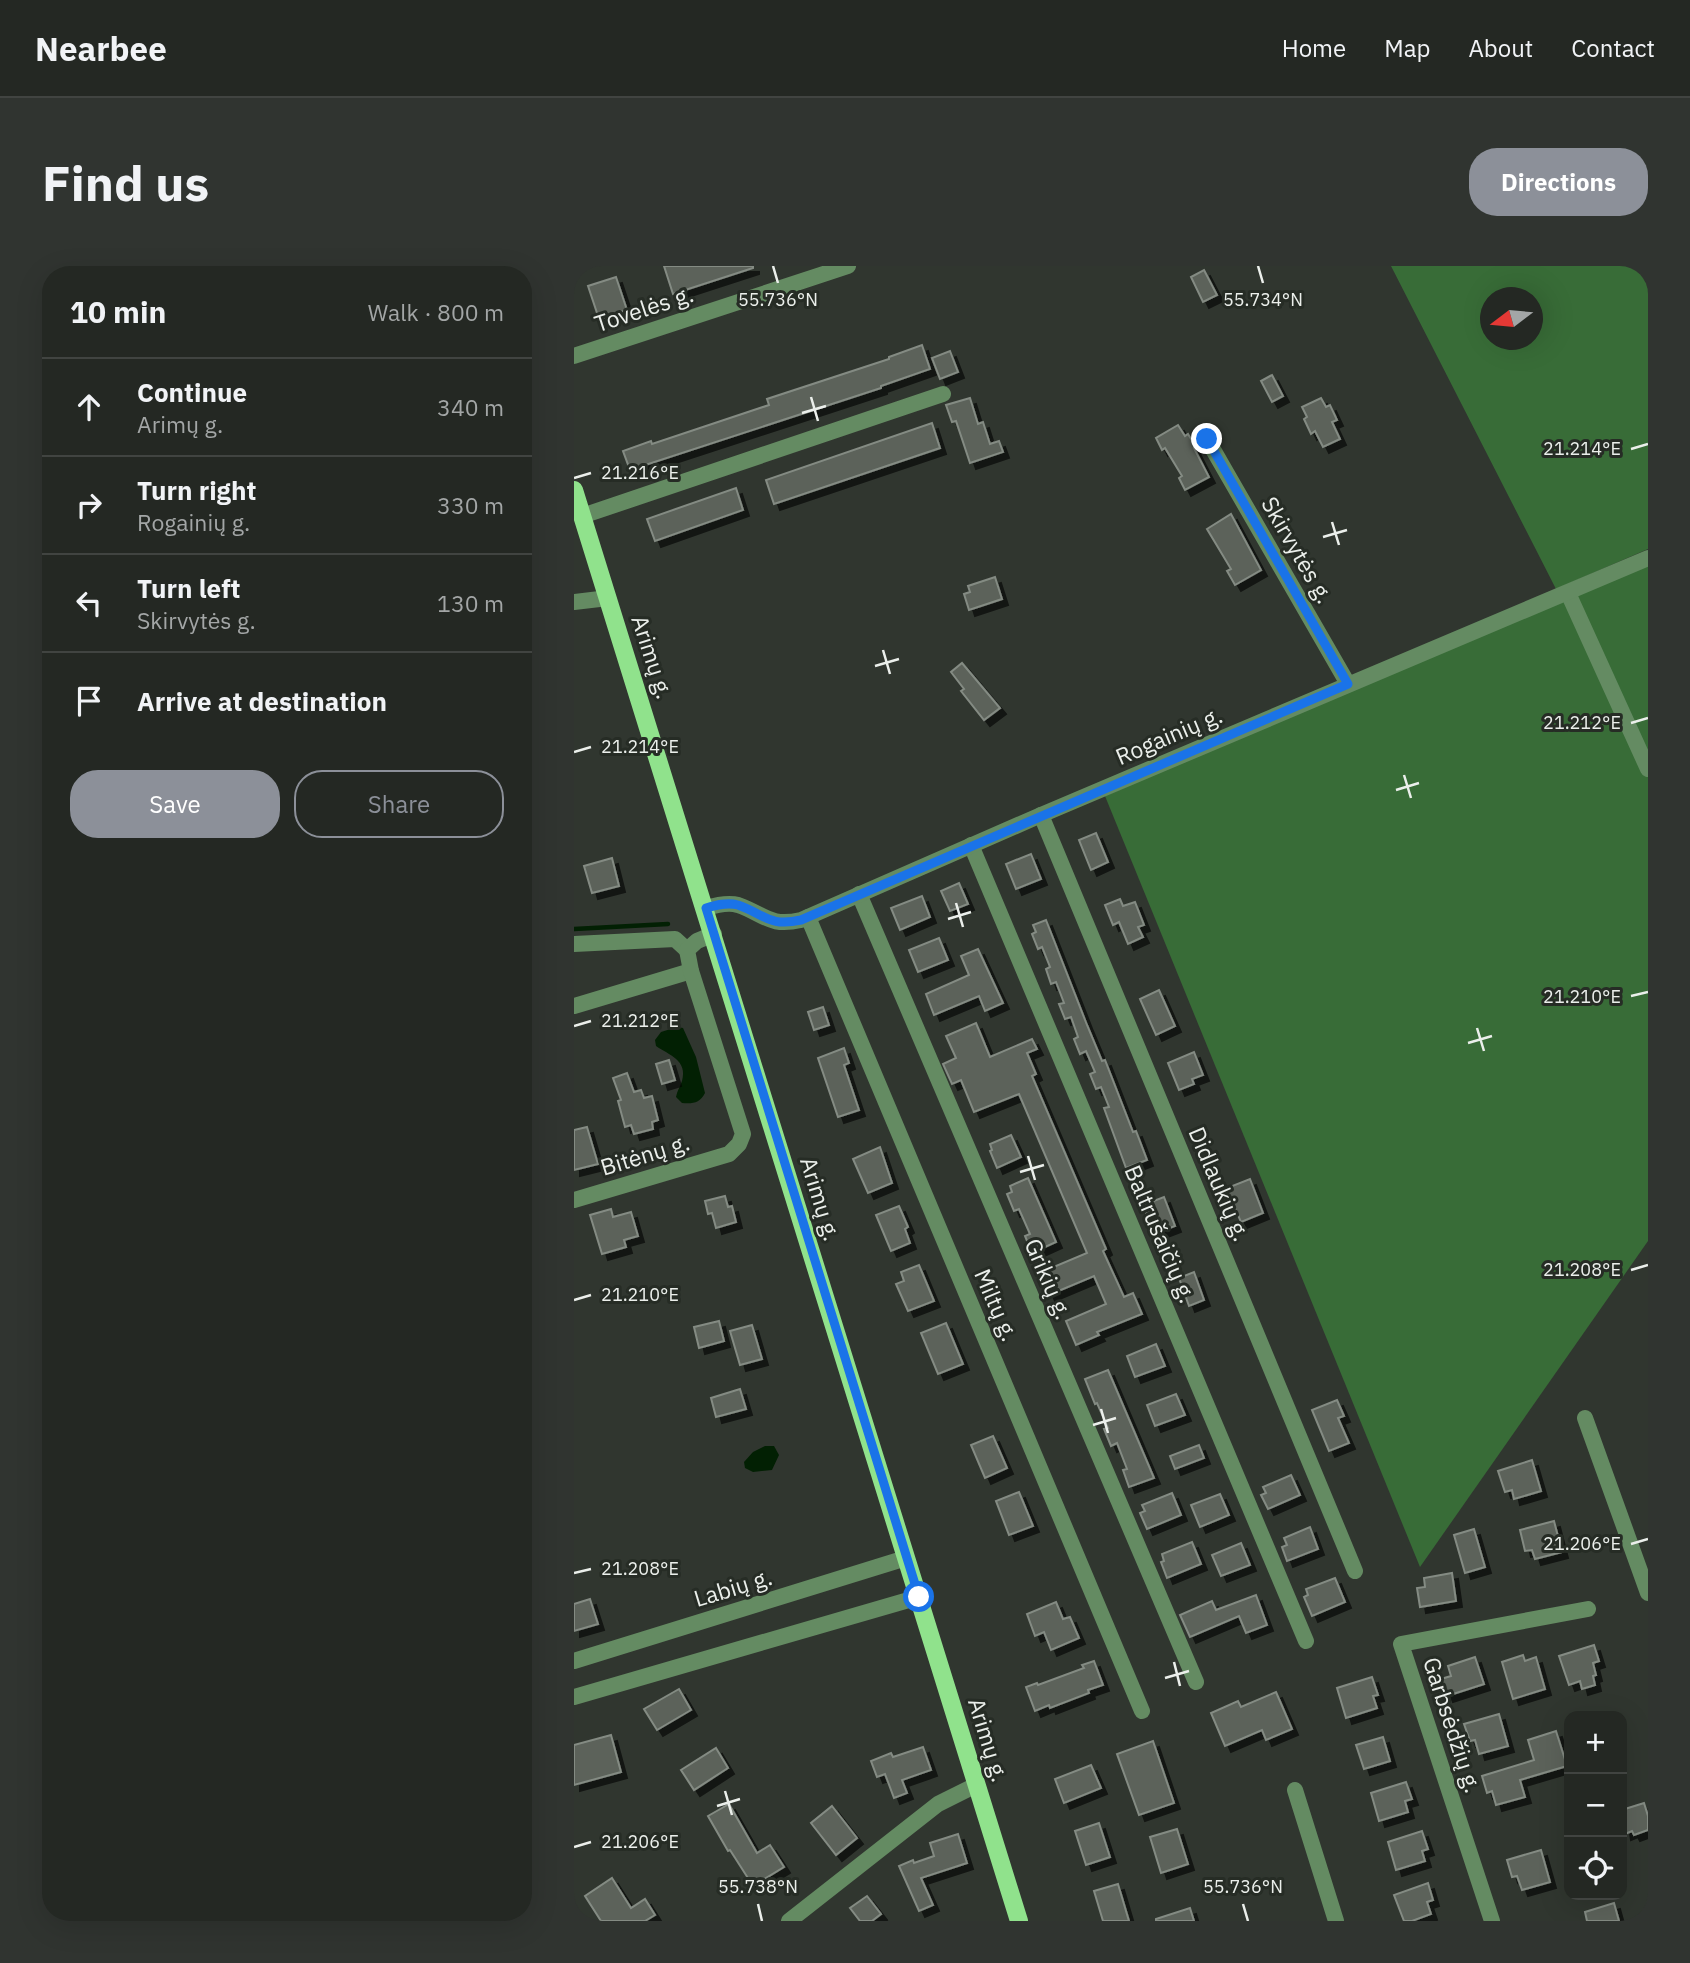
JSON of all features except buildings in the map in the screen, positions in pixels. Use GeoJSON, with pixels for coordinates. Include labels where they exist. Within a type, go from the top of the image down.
{"type":"FeatureCollection","features":[{"type":"Feature","properties":{"kind":"main road","name":"Arimų g."},"geometry":{"type":"LineString","coordinates":[[574,491],[706,908],[1019,1921]]}},
{"type":"Feature","properties":{"kind":"street","name":"Tovelės g."},"geometry":{"type":"LineString","coordinates":[[574,356],[848,266]]}},
{"type":"Feature","properties":{"kind":"street"},"geometry":{"type":"LineString","coordinates":[[582,516],[943,394]]}},
{"type":"Feature","properties":{"kind":"street","name":"Skirvytės g."},"geometry":{"type":"LineString","coordinates":[[1207,439],[1348,684]]}},
{"type":"Feature","properties":{"kind":"street","name":"Rogainių g."},"geometry":{"type":"LineString","coordinates":[[706,908],[722,904],[737,905],[766,920],[786,923],[808,917],[1041,815],[1648,558]]}},
{"type":"Feature","properties":{"kind":"street"},"geometry":{"type":"LineString","coordinates":[[1568,593],[1648,769]]}},
{"type":"Feature","properties":{"kind":"street"},"geometry":{"type":"LineString","coordinates":[[574,602],[608,598]]}},
{"type":"Feature","properties":{"kind":"street","name":"Didlaukių g."},"geometry":{"type":"LineString","coordinates":[[1041,815],[1355,1571]]}},
{"type":"Feature","properties":{"kind":"street","name":"Baltrušaičių g."},"geometry":{"type":"LineString","coordinates":[[971,845],[1306,1641]]}},
{"type":"Feature","properties":{"kind":"street","name":"Grikių g."},"geometry":{"type":"LineString","coordinates":[[859,894],[1196,1682]]}},
{"type":"Feature","properties":{"kind":"street","name":"Miltų g."},"geometry":{"type":"LineString","coordinates":[[808,917],[1142,1711]]}},
{"type":"Feature","properties":{"kind":"street"},"geometry":{"type":"LineString","coordinates":[[687,950],[697,941],[714,934]]}},
{"type":"Feature","properties":{"kind":"street"},"geometry":{"type":"LineString","coordinates":[[574,944],[675,939],[687,950],[691,971],[574,1006]]}},
{"type":"Feature","properties":{"kind":"street","name":"Bitėnų g."},"geometry":{"type":"LineString","coordinates":[[574,1199],[729,1154],[739,1144],[743,1134],[691,971]]}},
{"type":"Feature","properties":{"kind":"street"},"geometry":{"type":"LineString","coordinates":[[1585,1418],[1648,1593]]}},
{"type":"Feature","properties":{"kind":"street","name":"Labių g."},"geometry":{"type":"LineString","coordinates":[[574,1661],[906,1558]]}},
{"type":"Feature","properties":{"kind":"street"},"geometry":{"type":"LineString","coordinates":[[574,1698],[919,1597]]}},
{"type":"Feature","properties":{"kind":"street","name":"Garbsėdžių g."},"geometry":{"type":"LineString","coordinates":[[1492,1921],[1401,1644],[1588,1609]]}},
{"type":"Feature","properties":{"kind":"street"},"geometry":{"type":"LineString","coordinates":[[789,1921],[938,1804],[975,1785]]}},
{"type":"Feature","properties":{"kind":"street"},"geometry":{"type":"LineString","coordinates":[[1295,1790],[1336,1921]]}},
{"type":"Feature","properties":{"kind":"green space"},"geometry":{"type":"Polygon","coordinates":[[[1391,266],[1648,266],[1648,549],[1556,589],[1391,266]]]}},
{"type":"Feature","properties":{"kind":"green space"},"geometry":{"type":"Polygon","coordinates":[[[1648,562],[1648,1241],[1420,1567],[1105,796],[1648,562]]]}},
{"type":"Feature","properties":{"kind":"shaded area"},"geometry":{"type":"Polygon","coordinates":[[[683,1028],[696,1057],[705,1093],[693,1103],[682,1103],[676,1097],[682,1081],[682,1068],[676,1059],[656,1046],[655,1040],[661,1032],[683,1028]]]}},
{"type":"Feature","properties":{"kind":"shaded area"},"geometry":{"type":"Polygon","coordinates":[[[765,1446],[774,1446],[779,1455],[772,1470],[753,1472],[745,1468],[744,1462],[753,1452],[765,1446]]]}},
{"type":"Feature","properties":{"kind":"waterway"},"geometry":{"type":"LineString","coordinates":[[574,929],[668,924]]}},
{"type":"Feature","properties":{"kind":"route"},"geometry":{"type":"LineString","coordinates":[[919,1597],[706,908],[722,904],[737,905],[766,920],[786,923],[801,920],[1348,684],[1207,439]]}}]}
